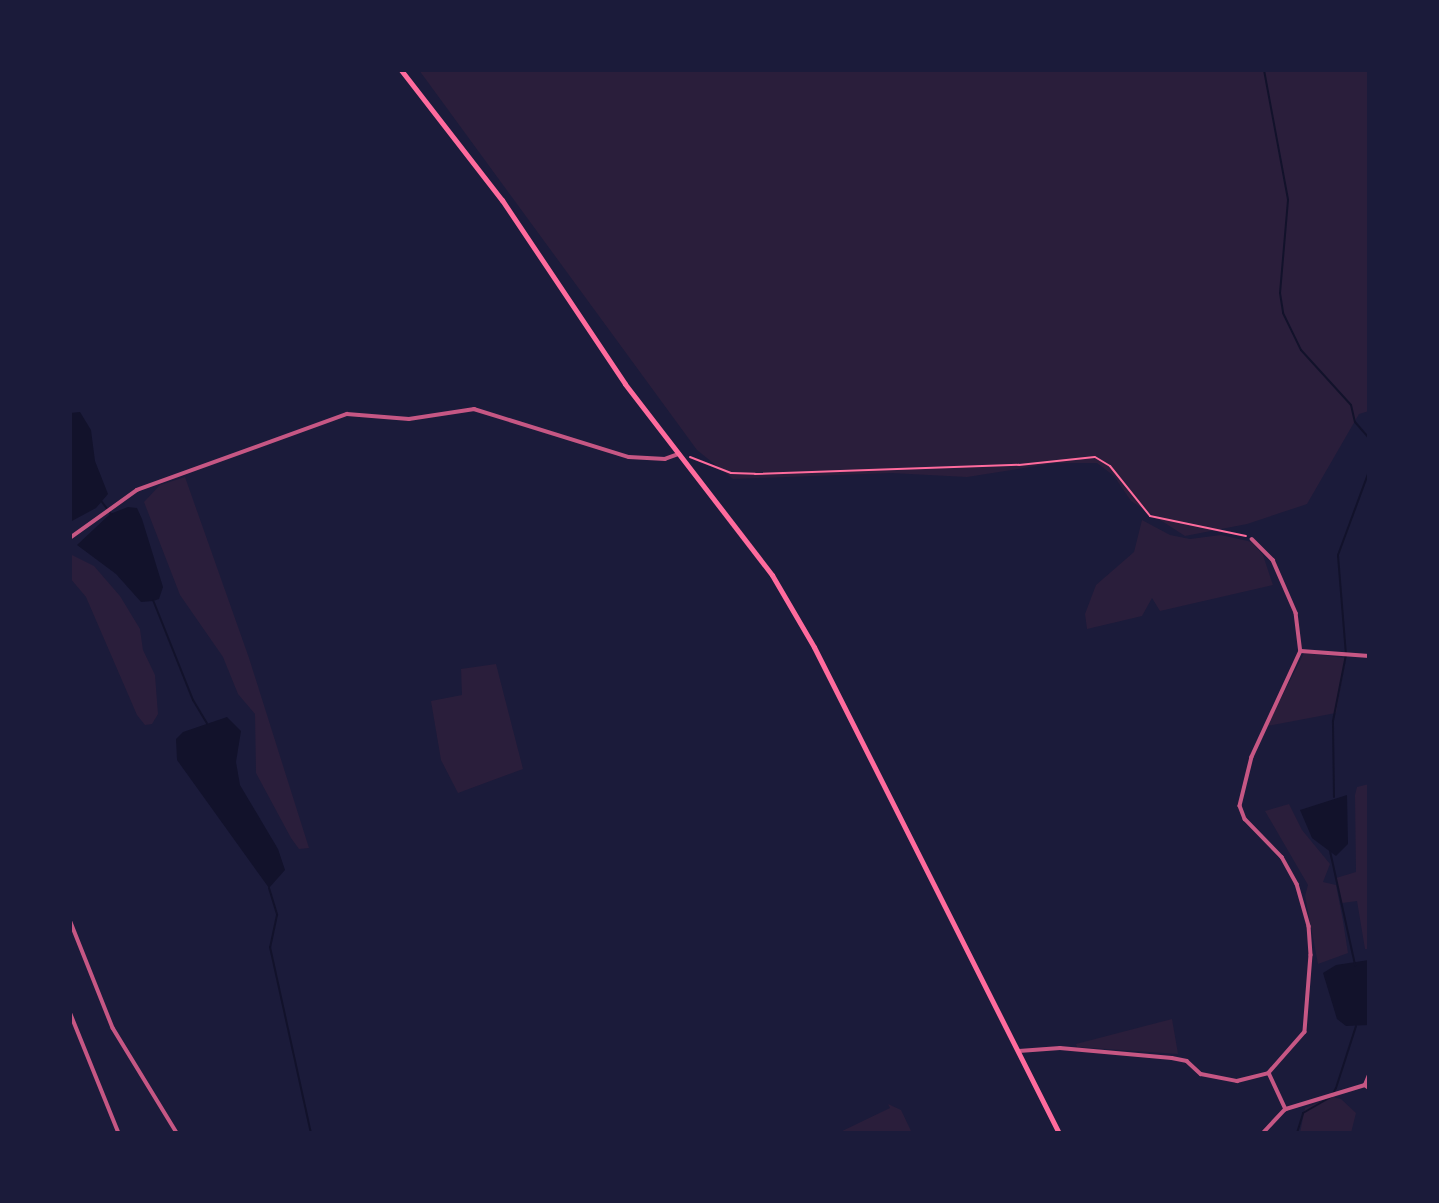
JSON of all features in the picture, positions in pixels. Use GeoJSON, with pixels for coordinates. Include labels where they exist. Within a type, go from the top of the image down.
{"type":"FeatureCollection","features":[{"type":"Feature","properties":{"kind":"main road"},"geometry":{"type":"LineString","coordinates":[[401,70],[502,200],[625,384],[737,523],[814,647],[1059,1133]]}},
{"type":"Feature","properties":{"kind":"street"},"geometry":{"type":"LineString","coordinates":[[70,538],[137,490],[347,414],[409,419],[474,409],[629,457],[665,459],[679,454]]}},
{"type":"Feature","properties":{"kind":"street"},"geometry":{"type":"LineString","coordinates":[[1019,1051],[1060,1048],[1172,1058],[1187,1061],[1201,1074],[1237,1081],[1269,1073],[1305,1032],[1310,926],[1302,896],[1282,857],[1245,820],[1240,801],[1268,717],[1301,651],[1296,613],[1273,560],[1252,539]]}},
{"type":"Feature","properties":{"kind":"street"},"geometry":{"type":"LineString","coordinates":[[1301,651],[1369,656]]}},
{"type":"Feature","properties":{"kind":"street"},"geometry":{"type":"LineString","coordinates":[[70,920],[113,1028],[177,1133]]}},
{"type":"Feature","properties":{"kind":"street"},"geometry":{"type":"LineString","coordinates":[[70,1012],[119,1133]]}},
{"type":"Feature","properties":{"kind":"street"},"geometry":{"type":"LineString","coordinates":[[1269,1073],[1286,1109]]}},
{"type":"Feature","properties":{"kind":"street"},"geometry":{"type":"LineString","coordinates":[[1264,1133],[1286,1109],[1367,1086],[1369,1075]]}},
{"type":"Feature","properties":{"kind":"path"},"geometry":{"type":"LineString","coordinates":[[679,454],[732,472],[755,474],[1019,465],[1095,457],[1110,466],[1150,516],[1252,539]]}},
{"type":"Feature","properties":{"kind":"shaded area"},"geometry":{"type":"Polygon","coordinates":[[[419,70],[1369,70],[1369,411],[1359,414],[1307,504],[1247,524],[1185,536],[1131,501],[1114,476],[1097,463],[1055,463],[967,477],[891,473],[733,479],[697,450],[419,70]]]}},
{"type":"Feature","properties":{"kind":"shaded area"},"geometry":{"type":"Polygon","coordinates":[[[80,412],[91,430],[95,461],[108,494],[96,508],[70,522],[70,413],[80,412]]]}},
{"type":"Feature","properties":{"kind":"shaded area"},"geometry":{"type":"Polygon","coordinates":[[[185,477],[249,658],[309,848],[299,849],[291,838],[256,773],[255,714],[238,694],[223,657],[180,595],[144,502],[160,485],[185,477]]]}},
{"type":"Feature","properties":{"kind":"shaded area"},"geometry":{"type":"Polygon","coordinates":[[[128,507],[137,508],[142,519],[163,587],[159,599],[153,601],[141,602],[116,574],[77,545],[110,514],[128,507]]]}},
{"type":"Feature","properties":{"kind":"shaded area"},"geometry":{"type":"Polygon","coordinates":[[[1142,520],[1170,535],[1190,539],[1221,535],[1252,542],[1263,555],[1273,585],[1160,611],[1152,598],[1142,616],[1087,629],[1085,614],[1096,585],[1134,552],[1142,520]]]}},
{"type":"Feature","properties":{"kind":"shaded area"},"geometry":{"type":"Polygon","coordinates":[[[70,554],[94,566],[120,596],[140,629],[143,650],[155,675],[158,714],[152,724],[145,725],[137,715],[86,597],[70,578],[70,554]]]}},
{"type":"Feature","properties":{"kind":"shaded area"},"geometry":{"type":"Polygon","coordinates":[[[1304,653],[1346,658],[1336,713],[1267,726],[1304,653]]]}},
{"type":"Feature","properties":{"kind":"shaded area"},"geometry":{"type":"Polygon","coordinates":[[[496,664],[523,769],[458,793],[441,760],[431,701],[462,695],[461,669],[496,664]]]}},
{"type":"Feature","properties":{"kind":"shaded area"},"geometry":{"type":"Polygon","coordinates":[[[227,717],[241,731],[236,762],[240,785],[278,849],[285,870],[269,888],[177,760],[176,739],[183,732],[227,717]]]}},
{"type":"Feature","properties":{"kind":"shaded area"},"geometry":{"type":"Polygon","coordinates":[[[1369,784],[1369,949],[1365,949],[1357,901],[1342,903],[1336,878],[1356,872],[1355,795],[1357,787],[1369,784]]]}},
{"type":"Feature","properties":{"kind":"shaded area"},"geometry":{"type":"Polygon","coordinates":[[[1347,795],[1348,844],[1336,856],[1312,838],[1300,810],[1347,795]]]}},
{"type":"Feature","properties":{"kind":"shaded area"},"geometry":{"type":"Polygon","coordinates":[[[1289,804],[1302,830],[1330,864],[1323,882],[1336,885],[1343,921],[1348,953],[1318,964],[1305,896],[1308,885],[1265,811],[1289,804]]]}},
{"type":"Feature","properties":{"kind":"shaded area"},"geometry":{"type":"Polygon","coordinates":[[[1369,960],[1369,1025],[1346,1026],[1337,1019],[1323,973],[1336,965],[1369,960]]]}},
{"type":"Feature","properties":{"kind":"shaded area"},"geometry":{"type":"Polygon","coordinates":[[[1172,1019],[1178,1054],[1077,1047],[1076,1044],[1172,1019]]]}},
{"type":"Feature","properties":{"kind":"shaded area"},"geometry":{"type":"Polygon","coordinates":[[[1332,1097],[1341,1099],[1356,1113],[1351,1133],[1300,1133],[1305,1108],[1332,1097]]]}},
{"type":"Feature","properties":{"kind":"shaded area"},"geometry":{"type":"Polygon","coordinates":[[[888,1104],[901,1110],[912,1133],[838,1133],[890,1108],[888,1104]]]}},
{"type":"Feature","properties":{"kind":"waterway"},"geometry":{"type":"LineString","coordinates":[[1264,70],[1288,200],[1280,293],[1283,313],[1301,350],[1351,405],[1355,422],[1369,438]]}},
{"type":"Feature","properties":{"kind":"waterway"},"geometry":{"type":"LineString","coordinates":[[1334,797],[1333,721],[1346,655],[1338,555],[1369,471]]}},
{"type":"Feature","properties":{"kind":"waterway"},"geometry":{"type":"LineString","coordinates":[[102,502],[111,514]]}},
{"type":"Feature","properties":{"kind":"waterway"},"geometry":{"type":"LineString","coordinates":[[153,600],[193,700],[207,723]]}},
{"type":"Feature","properties":{"kind":"waterway"},"geometry":{"type":"LineString","coordinates":[[1330,851],[1355,965]]}},
{"type":"Feature","properties":{"kind":"waterway"},"geometry":{"type":"LineString","coordinates":[[269,888],[277,915],[270,947],[311,1133]]}},
{"type":"Feature","properties":{"kind":"waterway"},"geometry":{"type":"LineString","coordinates":[[1297,1133],[1303,1113],[1331,1097],[1336,1088],[1356,1026]]}}]}
